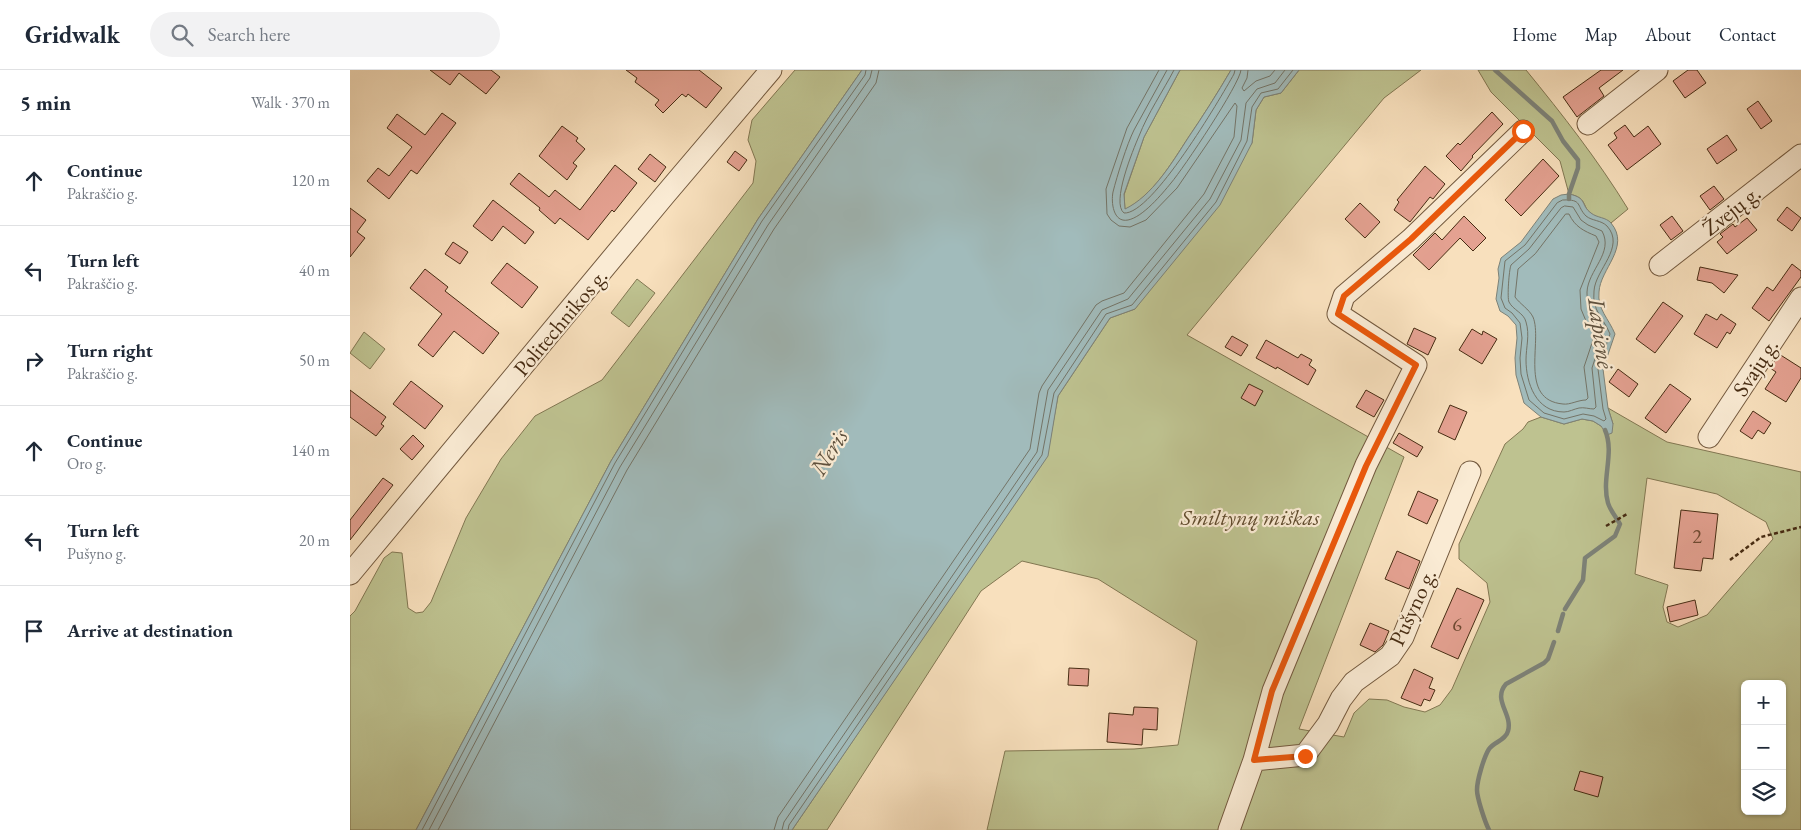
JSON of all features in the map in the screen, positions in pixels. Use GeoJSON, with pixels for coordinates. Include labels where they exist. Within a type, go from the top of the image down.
{"type":"FeatureCollection","features":[{"type":"Feature","properties":{"kind":"street","name":"Politechnikos g."},"geometry":{"type":"LineString","coordinates":[[350,574],[771,70]]}},
{"type":"Feature","properties":{"kind":"street"},"geometry":{"type":"LineString","coordinates":[[1588,124],[1657,70]]}},
{"type":"Feature","properties":{"kind":"street"},"geometry":{"type":"LineString","coordinates":[[1228,830],[1254,760],[1272,691],[1366,466],[1416,365],[1338,314],[1344,296],[1411,239],[1523,131]]}},
{"type":"Feature","properties":{"kind":"street","name":"Žvejų g."},"geometry":{"type":"LineString","coordinates":[[1660,265],[1801,155]]}},
{"type":"Feature","properties":{"kind":"street","name":"Svajų g."},"geometry":{"type":"LineString","coordinates":[[1709,437],[1801,298]]}},
{"type":"Feature","properties":{"kind":"street","name":"Pušyno g."},"geometry":{"type":"LineString","coordinates":[[1254,760],[1305,756],[1328,724],[1341,699],[1354,682],[1390,656],[1403,637],[1470,472]]}},
{"type":"Feature","properties":{"kind":"path"},"geometry":{"type":"LineString","coordinates":[[1606,526],[1627,514]]}},
{"type":"Feature","properties":{"kind":"path"},"geometry":{"type":"LineString","coordinates":[[1730,560],[1761,537],[1801,527]]}},
{"type":"Feature","properties":{"kind":"green space"},"geometry":{"type":"Polygon","coordinates":[[[795,70],[862,70],[758,219],[611,461],[416,830],[350,830],[350,616],[355,611],[384,558],[392,552],[402,553],[408,608],[416,613],[423,612],[431,602],[466,518],[501,459],[535,416],[602,380],[753,183],[756,161],[748,140],[752,120],[795,70]]]}},
{"type":"Feature","properties":{"kind":"green space"},"geometry":{"type":"Polygon","coordinates":[[[1180,70],[1231,70],[1205,113],[1161,178],[1135,204],[1125,210],[1124,195],[1144,137],[1180,70]]]}},
{"type":"Feature","properties":{"kind":"green space","name":"Smiltynų miškas"},"geometry":{"type":"Polygon","coordinates":[[[1299,70],[1421,70],[1384,98],[1187,335],[1404,457],[1299,729],[1344,737],[1354,713],[1369,699],[1387,700],[1404,707],[1425,712],[1440,705],[1452,689],[1490,602],[1487,583],[1459,559],[1459,544],[1505,444],[1523,429],[1528,422],[1541,417],[1564,424],[1582,419],[1593,421],[1601,426],[1613,424],[1608,408],[1667,442],[1801,472],[1801,830],[987,830],[1005,751],[1134,749],[1178,745],[1197,641],[1098,579],[1022,561],[981,591],[827,830],[792,830],[1047,456],[1058,396],[1110,318],[1135,309],[1252,143],[1256,110],[1264,97],[1281,93],[1299,70]],[[1647,478],[1635,574],[1668,585],[1663,607],[1667,622],[1678,627],[1707,615],[1773,539],[1766,522],[1717,494],[1647,478]]]}},
{"type":"Feature","properties":{"kind":"green space"},"geometry":{"type":"Polygon","coordinates":[[[1478,70],[1526,70],[1579,138],[1628,209],[1611,223],[1593,215],[1580,198],[1569,194],[1560,161],[1491,92],[1478,70]]]}},
{"type":"Feature","properties":{"kind":"green space"},"geometry":{"type":"Polygon","coordinates":[[[637,279],[655,293],[629,327],[611,313],[637,279]]]}},
{"type":"Feature","properties":{"kind":"green space"},"geometry":{"type":"Polygon","coordinates":[[[364,332],[385,349],[370,369],[350,353],[364,332]]]}},
{"type":"Feature","properties":{"kind":"water","name":"Neris"},"geometry":{"type":"Polygon","coordinates":[[[862,70],[1180,70],[1144,137],[1124,194],[1125,209],[1144,196],[1161,178],[1205,113],[1231,70],[1299,70],[1281,93],[1264,97],[1256,110],[1252,143],[1220,205],[1135,309],[1110,318],[1058,396],[1048,456],[792,830],[416,830],[611,461],[758,219],[862,70]]]}},
{"type":"Feature","properties":{"kind":"water"},"geometry":{"type":"Polygon","coordinates":[[[1569,194],[1579,198],[1591,213],[1611,223],[1618,241],[1599,292],[1600,304],[1615,334],[1603,369],[1608,408],[1613,424],[1612,433],[1607,435],[1601,426],[1593,421],[1582,419],[1564,424],[1541,417],[1524,403],[1516,375],[1516,325],[1508,316],[1500,311],[1496,299],[1499,278],[1498,269],[1501,258],[1521,242],[1553,199],[1569,194]]]}},
{"type":"Feature","properties":{"kind":"building"},"geometry":{"type":"Polygon","coordinates":[[[430,70],[491,70],[500,77],[486,94],[459,73],[450,85],[430,70]]]}},
{"type":"Feature","properties":{"kind":"building"},"geometry":{"type":"Polygon","coordinates":[[[626,70],[699,70],[722,88],[706,108],[688,94],[686,97],[682,94],[663,113],[655,105],[659,100],[635,82],[637,78],[626,70]]]}},
{"type":"Feature","properties":{"kind":"building"},"geometry":{"type":"Polygon","coordinates":[[[1601,70],[1623,70],[1599,88],[1604,96],[1577,117],[1563,97],[1601,70]]]}},
{"type":"Feature","properties":{"kind":"building"},"geometry":{"type":"Polygon","coordinates":[[[1688,70],[1697,70],[1706,83],[1685,98],[1673,81],[1688,70]]]}},
{"type":"Feature","properties":{"kind":"building"},"geometry":{"type":"Polygon","coordinates":[[[1758,101],[1772,121],[1761,129],[1747,109],[1758,101]]]}},
{"type":"Feature","properties":{"kind":"building"},"geometry":{"type":"Polygon","coordinates":[[[1492,112],[1503,124],[1472,156],[1461,171],[1446,156],[1458,143],[1460,145],[1492,112]]]}},
{"type":"Feature","properties":{"kind":"building"},"geometry":{"type":"Polygon","coordinates":[[[442,113],[456,123],[417,174],[411,170],[389,199],[367,181],[378,168],[389,176],[412,147],[387,128],[397,114],[425,135],[442,113]]]}},
{"type":"Feature","properties":{"kind":"building"},"geometry":{"type":"Polygon","coordinates":[[[1625,125],[1634,137],[1648,126],[1661,144],[1627,170],[1608,145],[1617,138],[1614,133],[1625,125]]]}},
{"type":"Feature","properties":{"kind":"building"},"geometry":{"type":"Polygon","coordinates":[[[562,126],[578,138],[576,141],[585,149],[573,163],[577,166],[567,180],[539,156],[562,126]]]}},
{"type":"Feature","properties":{"kind":"building"},"geometry":{"type":"Polygon","coordinates":[[[1727,135],[1737,150],[1717,164],[1707,149],[1727,135]]]}},
{"type":"Feature","properties":{"kind":"building"},"geometry":{"type":"Polygon","coordinates":[[[735,151],[747,160],[739,171],[727,162],[735,151]]]}},
{"type":"Feature","properties":{"kind":"building"},"geometry":{"type":"Polygon","coordinates":[[[650,154],[666,167],[655,182],[638,169],[650,154]]]}},
{"type":"Feature","properties":{"kind":"building"},"geometry":{"type":"Polygon","coordinates":[[[1543,159],[1559,176],[1521,216],[1505,200],[1543,159]]]}},
{"type":"Feature","properties":{"kind":"building"},"geometry":{"type":"Polygon","coordinates":[[[615,165],[637,183],[588,240],[560,218],[555,224],[539,210],[540,208],[510,184],[519,173],[549,197],[555,190],[580,210],[615,165]]]}},
{"type":"Feature","properties":{"kind":"building"},"geometry":{"type":"Polygon","coordinates":[[[1425,166],[1445,184],[1433,199],[1430,197],[1410,222],[1394,210],[1399,202],[1397,200],[1425,166]]]}},
{"type":"Feature","properties":{"kind":"building"},"geometry":{"type":"Polygon","coordinates":[[[1714,186],[1724,199],[1710,210],[1700,196],[1714,186]]]}},
{"type":"Feature","properties":{"kind":"building"},"geometry":{"type":"Polygon","coordinates":[[[493,200],[534,232],[525,244],[503,226],[492,241],[473,226],[493,200]]]}},
{"type":"Feature","properties":{"kind":"building"},"geometry":{"type":"Polygon","coordinates":[[[1360,203],[1380,222],[1365,238],[1345,219],[1360,203]]]}},
{"type":"Feature","properties":{"kind":"building"},"geometry":{"type":"Polygon","coordinates":[[[1787,207],[1801,218],[1792,231],[1777,220],[1787,207]]]}},
{"type":"Feature","properties":{"kind":"building"},"geometry":{"type":"Polygon","coordinates":[[[350,208],[366,220],[357,232],[365,238],[350,257],[350,208]]]}},
{"type":"Feature","properties":{"kind":"building"},"geometry":{"type":"Polygon","coordinates":[[[1464,216],[1486,238],[1473,251],[1460,238],[1429,270],[1413,255],[1435,233],[1442,240],[1464,216]]]}},
{"type":"Feature","properties":{"kind":"building"},"geometry":{"type":"Polygon","coordinates":[[[1672,216],[1683,231],[1671,240],[1660,225],[1672,216]]]}},
{"type":"Feature","properties":{"kind":"building"},"geometry":{"type":"Polygon","coordinates":[[[1747,218],[1757,230],[1727,254],[1717,242],[1723,237],[1720,234],[1733,224],[1735,227],[1747,218]]]}},
{"type":"Feature","properties":{"kind":"building"},"geometry":{"type":"Polygon","coordinates":[[[453,242],[468,252],[460,264],[445,254],[453,242]]]}},
{"type":"Feature","properties":{"kind":"building"},"geometry":{"type":"Polygon","coordinates":[[[507,263],[538,287],[522,308],[491,283],[507,263]]]}},
{"type":"Feature","properties":{"kind":"building"},"geometry":{"type":"Polygon","coordinates":[[[1792,264],[1801,271],[1801,277],[1769,321],[1752,308],[1767,287],[1773,291],[1792,264]]]}},
{"type":"Feature","properties":{"kind":"building"},"geometry":{"type":"Polygon","coordinates":[[[1700,267],[1738,275],[1724,293],[1712,283],[1697,280],[1700,267]]]}},
{"type":"Feature","properties":{"kind":"building"},"geometry":{"type":"Polygon","coordinates":[[[425,269],[448,287],[445,291],[499,333],[483,354],[454,331],[433,357],[418,345],[442,314],[410,288],[425,269]]]}},
{"type":"Feature","properties":{"kind":"building"},"geometry":{"type":"Polygon","coordinates":[[[1663,302],[1683,316],[1655,353],[1636,339],[1663,302]]]}},
{"type":"Feature","properties":{"kind":"building"},"geometry":{"type":"Polygon","coordinates":[[[1706,314],[1717,320],[1721,314],[1736,324],[1730,334],[1727,332],[1717,348],[1694,334],[1706,314]]]}},
{"type":"Feature","properties":{"kind":"building"},"geometry":{"type":"Polygon","coordinates":[[[1414,328],[1436,338],[1428,355],[1407,344],[1414,328]]]}},
{"type":"Feature","properties":{"kind":"building"},"geometry":{"type":"Polygon","coordinates":[[[1472,329],[1482,335],[1483,331],[1497,339],[1482,364],[1459,350],[1472,329]]]}},
{"type":"Feature","properties":{"kind":"building"},"geometry":{"type":"Polygon","coordinates":[[[1232,336],[1248,345],[1241,356],[1225,347],[1232,336]]]}},
{"type":"Feature","properties":{"kind":"building"},"geometry":{"type":"Polygon","coordinates":[[[1266,340],[1298,358],[1301,354],[1312,360],[1309,365],[1316,370],[1308,385],[1277,367],[1276,369],[1256,358],[1266,340]]]}},
{"type":"Feature","properties":{"kind":"building"},"geometry":{"type":"Polygon","coordinates":[[[1779,354],[1801,368],[1801,378],[1786,402],[1765,389],[1776,372],[1770,368],[1779,354]]]}},
{"type":"Feature","properties":{"kind":"building"},"geometry":{"type":"Polygon","coordinates":[[[1618,369],[1638,384],[1629,397],[1609,382],[1618,369]]]}},
{"type":"Feature","properties":{"kind":"building"},"geometry":{"type":"Polygon","coordinates":[[[411,381],[443,406],[425,429],[393,404],[411,381]]]}},
{"type":"Feature","properties":{"kind":"building"},"geometry":{"type":"Polygon","coordinates":[[[1249,384],[1263,391],[1255,406],[1241,398],[1249,384]]]}},
{"type":"Feature","properties":{"kind":"building"},"geometry":{"type":"Polygon","coordinates":[[[1670,384],[1691,399],[1666,433],[1645,418],[1670,384]]]}},
{"type":"Feature","properties":{"kind":"building"},"geometry":{"type":"Polygon","coordinates":[[[350,390],[386,417],[381,424],[384,426],[376,436],[350,417],[350,390]]]}},
{"type":"Feature","properties":{"kind":"building"},"geometry":{"type":"Polygon","coordinates":[[[1366,390],[1384,400],[1374,417],[1356,407],[1366,390]]]}},
{"type":"Feature","properties":{"kind":"building"},"geometry":{"type":"Polygon","coordinates":[[[1450,405],[1467,412],[1455,440],[1438,432],[1450,405]]]}},
{"type":"Feature","properties":{"kind":"building"},"geometry":{"type":"Polygon","coordinates":[[[1753,411],[1771,423],[1764,434],[1758,430],[1752,439],[1740,431],[1753,411]]]}},
{"type":"Feature","properties":{"kind":"building"},"geometry":{"type":"Polygon","coordinates":[[[1399,433],[1423,447],[1417,457],[1393,443],[1399,433]]]}},
{"type":"Feature","properties":{"kind":"building"},"geometry":{"type":"Polygon","coordinates":[[[413,435],[424,446],[412,460],[400,449],[413,435]]]}},
{"type":"Feature","properties":{"kind":"building"},"geometry":{"type":"Polygon","coordinates":[[[383,478],[393,485],[350,540],[350,520],[383,478]]]}},
{"type":"Feature","properties":{"kind":"building"},"geometry":{"type":"Polygon","coordinates":[[[1418,491],[1438,500],[1427,524],[1408,515],[1418,491]]]}},
{"type":"Feature","properties":{"kind":"building"},"geometry":{"type":"Polygon","coordinates":[[[1681,510],[1718,514],[1713,559],[1703,558],[1701,571],[1674,568],[1681,510]]]}},
{"type":"Feature","properties":{"kind":"building"},"geometry":{"type":"Polygon","coordinates":[[[1397,551],[1420,561],[1409,589],[1385,579],[1397,551]]]}},
{"type":"Feature","properties":{"kind":"building"},"geometry":{"type":"Polygon","coordinates":[[[1457,588],[1484,600],[1458,659],[1431,647],[1457,588]]]}},
{"type":"Feature","properties":{"kind":"building"},"geometry":{"type":"Polygon","coordinates":[[[1695,600],[1698,615],[1670,622],[1667,607],[1695,600]]]}},
{"type":"Feature","properties":{"kind":"building"},"geometry":{"type":"Polygon","coordinates":[[[1370,623],[1389,631],[1383,645],[1375,652],[1360,645],[1370,623]]]}},
{"type":"Feature","properties":{"kind":"building"},"geometry":{"type":"Polygon","coordinates":[[[1069,668],[1089,669],[1088,686],[1068,685],[1069,668]]]}},
{"type":"Feature","properties":{"kind":"building"},"geometry":{"type":"Polygon","coordinates":[[[1414,669],[1433,678],[1429,688],[1435,690],[1430,701],[1424,699],[1421,706],[1401,698],[1414,669]]]}},
{"type":"Feature","properties":{"kind":"building"},"geometry":{"type":"Polygon","coordinates":[[[1134,707],[1158,708],[1157,730],[1143,729],[1142,745],[1107,742],[1109,713],[1133,715],[1134,707]]]}},
{"type":"Feature","properties":{"kind":"building"},"geometry":{"type":"Polygon","coordinates":[[[1580,771],[1603,777],[1598,797],[1574,790],[1580,771]]]}},
{"type":"Feature","properties":{"kind":"waterway","name":"Lapienė"},"geometry":{"type":"LineString","coordinates":[[1495,70],[1552,121],[1563,141],[1578,160],[1578,168],[1569,199]]}},
{"type":"Feature","properties":{"kind":"waterway","name":"Lapienė"},"geometry":{"type":"LineString","coordinates":[[1565,609],[1583,580],[1585,558],[1615,536],[1620,524],[1609,506],[1606,494],[1609,448],[1605,430]]}},
{"type":"Feature","properties":{"kind":"waterway","name":"Lapienė"},"geometry":{"type":"LineString","coordinates":[[1558,631],[1563,614]]}},
{"type":"Feature","properties":{"kind":"waterway","name":"Lapienė"},"geometry":{"type":"LineString","coordinates":[[1489,830],[1483,816],[1477,794],[1477,786],[1489,749],[1505,737],[1508,731],[1509,725],[1502,701],[1502,690],[1506,684],[1544,663],[1548,659],[1554,642]]}},
{"type":"Feature","properties":{"kind":"route"},"geometry":{"type":"LineString","coordinates":[[1305,756],[1254,760],[1272,691],[1366,466],[1416,365],[1338,314],[1344,296],[1411,239],[1523,131]]}}]}
